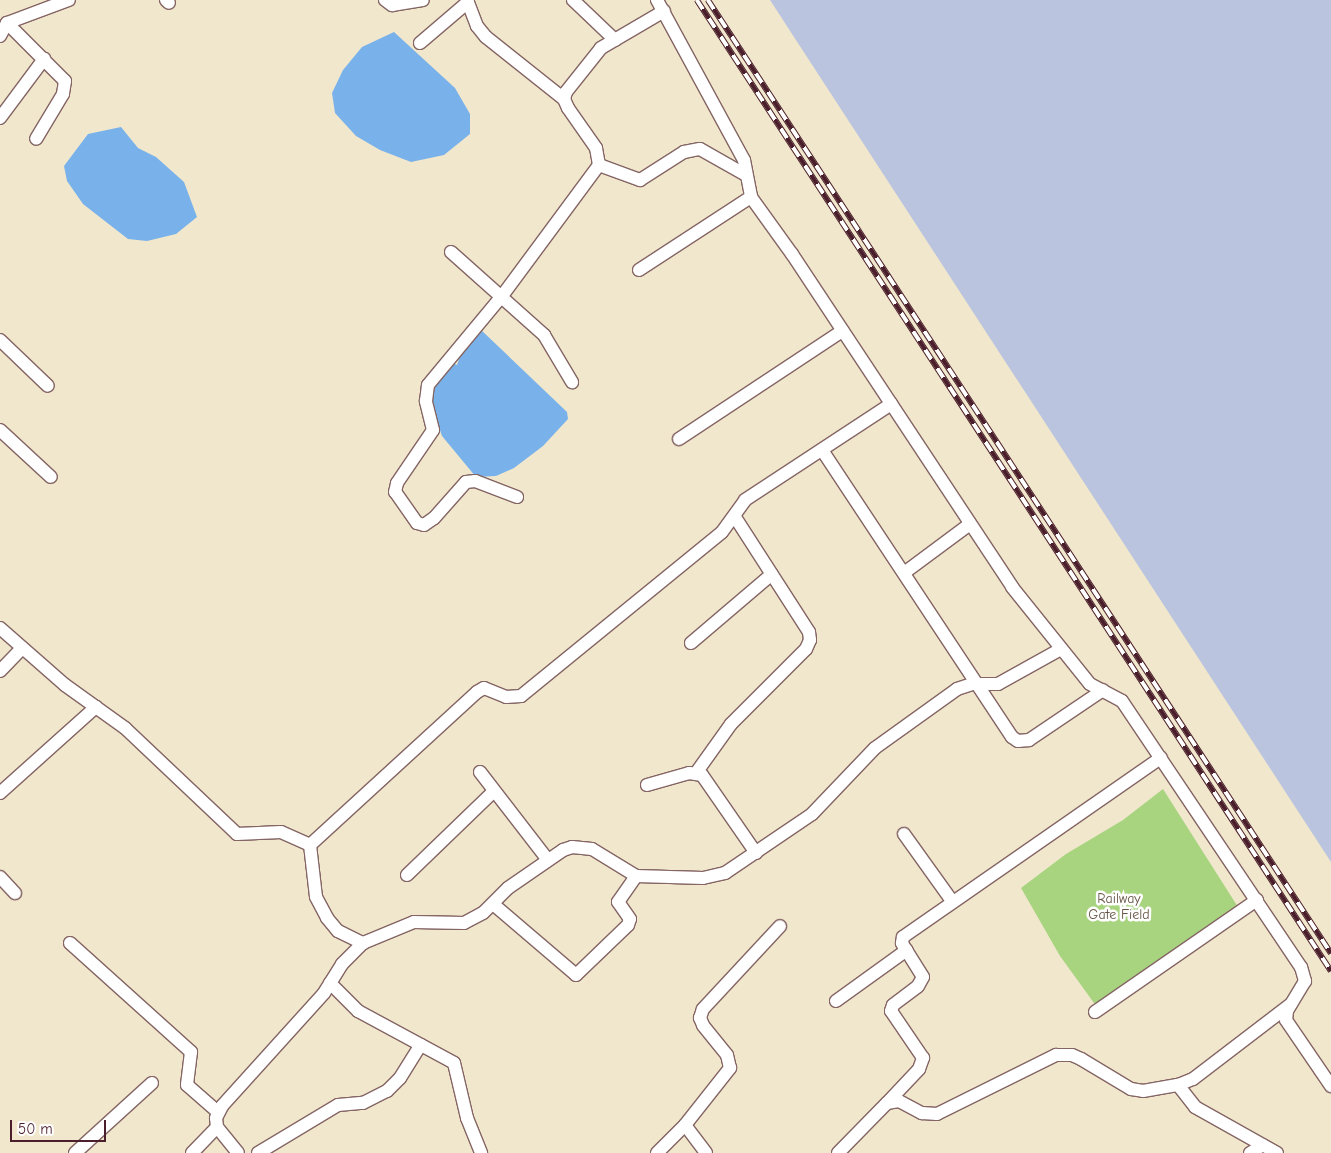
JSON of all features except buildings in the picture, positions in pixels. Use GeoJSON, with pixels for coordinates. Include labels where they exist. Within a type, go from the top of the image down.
{"type":"FeatureCollection","features":[{"type":"Feature","properties":{"kind":"street"},"geometry":{"type":"LineString","coordinates":[[0,36],[7,23],[46,4],[69,0]]}},
{"type":"Feature","properties":{"kind":"street"},"geometry":{"type":"LineString","coordinates":[[386,0],[392,5],[423,0]]}},
{"type":"Feature","properties":{"kind":"street"},"geometry":{"type":"LineString","coordinates":[[573,0],[615,40]]}},
{"type":"Feature","properties":{"kind":"street"},"geometry":{"type":"LineString","coordinates":[[657,0],[744,160],[751,198],[1012,587],[1090,684],[1122,701],[1305,973],[1305,982],[1291,1004],[1286,1020],[1331,1086]]}},
{"type":"Feature","properties":{"kind":"street"},"geometry":{"type":"LineString","coordinates":[[420,43],[468,1],[477,26],[486,37],[564,99],[596,148],[599,165],[502,296],[428,385],[426,401],[433,430],[397,483],[395,492],[417,523],[424,525],[434,518],[466,482],[475,480],[517,497]]}},
{"type":"Feature","properties":{"kind":"street"},"geometry":{"type":"LineString","coordinates":[[564,99],[594,55],[615,40],[664,11]]}},
{"type":"Feature","properties":{"kind":"street"},"geometry":{"type":"LineString","coordinates":[[7,23],[62,76],[66,87],[36,139]]}},
{"type":"Feature","properties":{"kind":"street"},"geometry":{"type":"LineString","coordinates":[[0,118],[44,59]]}},
{"type":"Feature","properties":{"kind":"street"},"geometry":{"type":"LineString","coordinates":[[599,165],[640,180],[684,152],[700,149],[746,175]]}},
{"type":"Feature","properties":{"kind":"street"},"geometry":{"type":"LineString","coordinates":[[639,270],[751,198]]}},
{"type":"Feature","properties":{"kind":"street"},"geometry":{"type":"LineString","coordinates":[[451,252],[502,296],[548,341],[572,382]]}},
{"type":"Feature","properties":{"kind":"street"},"geometry":{"type":"LineString","coordinates":[[679,439],[842,331]]}},
{"type":"Feature","properties":{"kind":"street"},"geometry":{"type":"LineString","coordinates":[[0,340],[48,386]]}},
{"type":"Feature","properties":{"kind":"street"},"geometry":{"type":"LineString","coordinates":[[310,845],[477,692],[484,688],[506,697],[521,696],[722,532],[735,517],[739,505],[745,500],[891,404]]}},
{"type":"Feature","properties":{"kind":"street"},"geometry":{"type":"LineString","coordinates":[[0,430],[51,477]]}},
{"type":"Feature","properties":{"kind":"street"},"geometry":{"type":"LineString","coordinates":[[822,450],[1012,737],[1023,742],[1103,690]]}},
{"type":"Feature","properties":{"kind":"street"},"geometry":{"type":"LineString","coordinates":[[647,785],[696,773],[725,731],[806,649],[810,640],[809,632],[735,517]]}},
{"type":"Feature","properties":{"kind":"street"},"geometry":{"type":"LineString","coordinates":[[904,573],[970,524]]}},
{"type":"Feature","properties":{"kind":"street"},"geometry":{"type":"LineString","coordinates":[[691,643],[772,574]]}},
{"type":"Feature","properties":{"kind":"street"},"geometry":{"type":"LineString","coordinates":[[2,635],[22,648],[125,728],[237,834],[282,832],[310,845]]}},
{"type":"Feature","properties":{"kind":"street"},"geometry":{"type":"LineString","coordinates":[[0,671],[22,648]]}},
{"type":"Feature","properties":{"kind":"street"},"geometry":{"type":"LineString","coordinates":[[192,1153],[217,1127],[218,1112],[330,983],[342,964],[363,943],[414,922],[464,923],[484,913],[508,888],[563,850],[582,846],[636,876],[714,877],[756,852],[812,814],[875,748],[957,689],[977,684],[998,684],[1061,649]]}},
{"type":"Feature","properties":{"kind":"street"},"geometry":{"type":"LineString","coordinates":[[2,788],[96,707]]}},
{"type":"Feature","properties":{"kind":"street"},"geometry":{"type":"LineString","coordinates":[[838,1153],[919,1069],[923,1058],[891,1011],[893,1004],[918,986],[923,977],[902,943],[907,932],[1161,758]]}},
{"type":"Feature","properties":{"kind":"street"},"geometry":{"type":"LineString","coordinates":[[480,772],[548,860]]}},
{"type":"Feature","properties":{"kind":"street"},"geometry":{"type":"LineString","coordinates":[[696,773],[707,780],[756,852]]}},
{"type":"Feature","properties":{"kind":"street"},"geometry":{"type":"LineString","coordinates":[[407,875],[494,791]]}},
{"type":"Feature","properties":{"kind":"street"},"geometry":{"type":"LineString","coordinates":[[904,834],[952,901]]}},
{"type":"Feature","properties":{"kind":"street"},"geometry":{"type":"LineString","coordinates":[[310,845],[316,897],[327,918],[338,931],[363,943]]}},
{"type":"Feature","properties":{"kind":"street"},"geometry":{"type":"LineString","coordinates":[[493,904],[576,976],[628,925],[630,919],[618,902],[636,876]]}},
{"type":"Feature","properties":{"kind":"street"},"geometry":{"type":"LineString","coordinates":[[0,877],[15,893]]}},
{"type":"Feature","properties":{"kind":"street"},"geometry":{"type":"LineString","coordinates":[[1095,1012],[1257,900]]}},
{"type":"Feature","properties":{"kind":"street"},"geometry":{"type":"LineString","coordinates":[[657,1153],[685,1126],[730,1068],[727,1055],[703,1025],[700,1018],[703,1009],[780,926]]}},
{"type":"Feature","properties":{"kind":"street"},"geometry":{"type":"LineString","coordinates":[[70,943],[191,1052],[187,1085],[218,1112]]}},
{"type":"Feature","properties":{"kind":"street"},"geometry":{"type":"LineString","coordinates":[[836,1001],[907,950]]}},
{"type":"Feature","properties":{"kind":"street"},"geometry":{"type":"LineString","coordinates":[[330,983],[358,1011],[454,1063],[467,1118],[481,1153]]}},
{"type":"Feature","properties":{"kind":"street"},"geometry":{"type":"LineString","coordinates":[[887,1103],[899,1101],[922,1113],[937,1114],[1046,1058],[1064,1054],[1081,1059],[1131,1089],[1143,1090],[1178,1085],[1193,1079],[1291,1004]]}},
{"type":"Feature","properties":{"kind":"street"},"geometry":{"type":"LineString","coordinates":[[258,1153],[338,1105],[363,1103],[387,1091],[400,1078],[421,1045]]}},
{"type":"Feature","properties":{"kind":"street"},"geometry":{"type":"LineString","coordinates":[[75,1153],[152,1082]]}},
{"type":"Feature","properties":{"kind":"street"},"geometry":{"type":"LineString","coordinates":[[1178,1085],[1195,1107],[1277,1153]]}},
{"type":"Feature","properties":{"kind":"street"},"geometry":{"type":"LineString","coordinates":[[685,1126],[706,1153]]}},
{"type":"Feature","properties":{"kind":"street"},"geometry":{"type":"LineString","coordinates":[[217,1127],[238,1153]]}},
{"type":"Feature","properties":{"kind":"street"},"geometry":{"type":"LineString","coordinates":[[1250,1153],[1263,1145]]}},
{"type":"Feature","properties":{"kind":"shaded area"},"geometry":{"type":"Polygon","coordinates":[[[770,0],[1331,0],[1331,862],[794,37],[770,0]]]}},
{"type":"Feature","properties":{"kind":"green space","name":"Railway Gate Field"},"geometry":{"type":"Polygon","coordinates":[[[1163,789],[1238,907],[1104,1002],[1094,1003],[1060,956],[1021,888],[1066,854],[1123,820],[1163,789]]]}},
{"type":"Feature","properties":{"kind":"water"},"geometry":{"type":"Polygon","coordinates":[[[394,32],[455,88],[470,114],[470,134],[444,155],[411,162],[380,150],[356,136],[335,113],[332,93],[343,70],[362,47],[394,32]]]}},
{"type":"Feature","properties":{"kind":"water"},"geometry":{"type":"Polygon","coordinates":[[[121,127],[138,148],[156,157],[184,182],[197,217],[176,234],[147,241],[128,239],[83,204],[67,181],[64,166],[88,134],[121,127]]]}},
{"type":"Feature","properties":{"kind":"water"},"geometry":{"type":"Polygon","coordinates":[[[480,329],[567,412],[568,419],[543,446],[514,468],[496,476],[476,477],[442,436],[430,401],[433,389],[453,363],[457,365],[462,350],[480,329]]]}},
{"type":"Feature","properties":{"kind":"railway"},"geometry":{"type":"LineString","coordinates":[[697,0],[1331,971]]}},
{"type":"Feature","properties":{"kind":"railway"},"geometry":{"type":"LineString","coordinates":[[708,0],[1331,953]]}}]}
